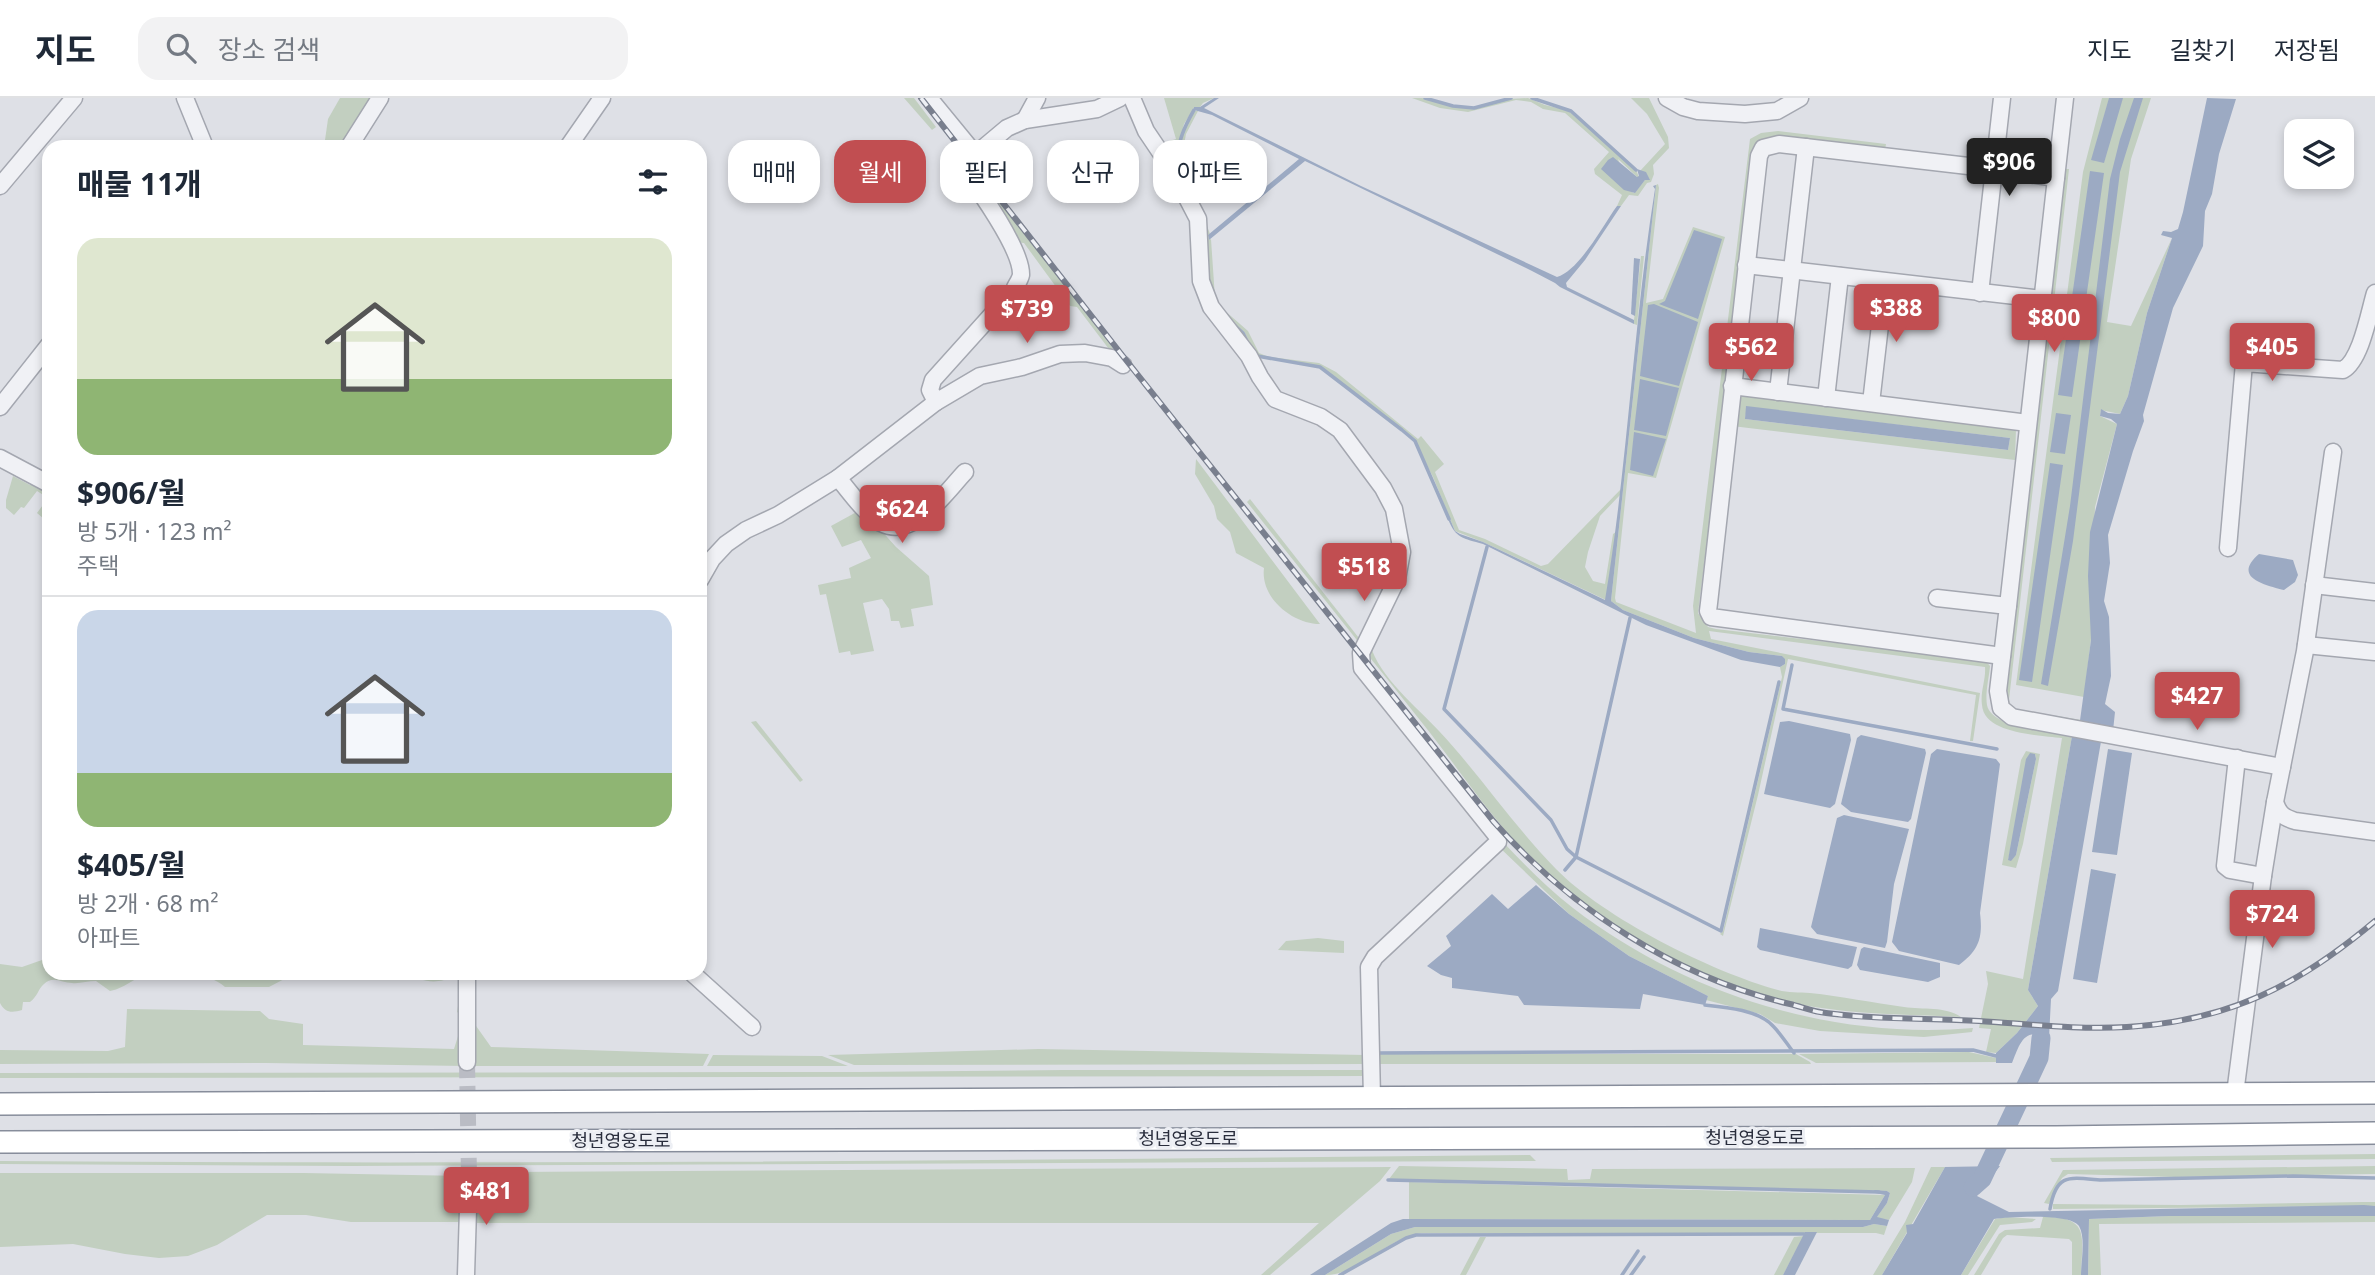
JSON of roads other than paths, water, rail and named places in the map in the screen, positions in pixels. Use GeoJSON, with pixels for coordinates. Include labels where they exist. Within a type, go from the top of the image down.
{"type":"FeatureCollection","features":[{"type":"Feature","properties":{"kind":"highway"},"geometry":{"type":"LineString","coordinates":[[0,1104],[2375,1093]]}},
{"type":"Feature","properties":{"kind":"highway","name":"청년영웅도로"},"geometry":{"type":"LineString","coordinates":[[0,1142],[2056,1137],[2375,1133]]}},
{"type":"Feature","properties":{"kind":"street"},"geometry":{"type":"LineString","coordinates":[[0,186],[74,98]]}},
{"type":"Feature","properties":{"kind":"street"},"geometry":{"type":"LineString","coordinates":[[185,98],[202,140]]}},
{"type":"Feature","properties":{"kind":"street"},"geometry":{"type":"LineString","coordinates":[[353,140],[380,98]]}},
{"type":"Feature","properties":{"kind":"street"},"geometry":{"type":"LineString","coordinates":[[573,140],[602,98]]}},
{"type":"Feature","properties":{"kind":"street"},"geometry":{"type":"LineString","coordinates":[[929,98],[964,140]]}},
{"type":"Feature","properties":{"kind":"street"},"geometry":{"type":"LineString","coordinates":[[1025,120],[1037,98]]}},
{"type":"Feature","properties":{"kind":"street"},"geometry":{"type":"LineString","coordinates":[[992,140],[1007,128],[1025,120],[1097,109],[1120,98]]}},
{"type":"Feature","properties":{"kind":"street"},"geometry":{"type":"LineString","coordinates":[[1132,98],[1146,131],[1173,171],[1198,219],[1201,281],[1211,307],[1249,356],[1275,399],[1321,417],[1340,430],[1383,488],[1394,509],[1402,552],[1397,579],[1361,653],[1362,668],[1497,835],[1498,842],[1376,957],[1369,967],[1369,1066],[1372,1098]]}},
{"type":"Feature","properties":{"kind":"street"},"geometry":{"type":"LineString","coordinates":[[1667,98],[1683,107],[1698,111],[1762,113],[1777,111],[1800,98]]}},
{"type":"Feature","properties":{"kind":"street"},"geometry":{"type":"LineString","coordinates":[[1750,98],[1762,113]]}},
{"type":"Feature","properties":{"kind":"street"},"geometry":{"type":"LineString","coordinates":[[1980,293],[2002,98]]}},
{"type":"Feature","properties":{"kind":"street"},"geometry":{"type":"LineString","coordinates":[[2066,98],[1998,700],[2006,713],[2019,720],[2282,767]]}},
{"type":"Feature","properties":{"kind":"street"},"geometry":{"type":"LineString","coordinates":[[2002,656],[1711,617],[1708,611],[1732,387],[1759,156],[1763,148],[1770,145],[1806,147],[2056,178]]}},
{"type":"Feature","properties":{"kind":"street"},"geometry":{"type":"LineString","coordinates":[[1778,392],[1806,147]]}},
{"type":"Feature","properties":{"kind":"street"},"geometry":{"type":"LineString","coordinates":[[936,402],[930,390],[933,380],[1014,290],[1021,277],[1018,260],[988,203]]}},
{"type":"Feature","properties":{"kind":"street"},"geometry":{"type":"LineString","coordinates":[[1746,265],[2042,299]]}},
{"type":"Feature","properties":{"kind":"street"},"geometry":{"type":"LineString","coordinates":[[1826,398],[1840,276]]}},
{"type":"Feature","properties":{"kind":"street"},"geometry":{"type":"LineString","coordinates":[[1871,403],[1885,282]]}},
{"type":"Feature","properties":{"kind":"street"},"geometry":{"type":"LineString","coordinates":[[2228,548],[2244,363],[2343,370],[2351,366],[2357,355],[2375,293]]}},
{"type":"Feature","properties":{"kind":"street"},"geometry":{"type":"LineString","coordinates":[[707,568],[726,544],[838,478],[936,402],[980,376],[1022,367],[1060,354],[1085,353],[1112,358],[1123,365]]}},
{"type":"Feature","properties":{"kind":"street"},"geometry":{"type":"LineString","coordinates":[[0,407],[42,354]]}},
{"type":"Feature","properties":{"kind":"street"},"geometry":{"type":"LineString","coordinates":[[1732,387],[2028,423]]}},
{"type":"Feature","properties":{"kind":"street"},"geometry":{"type":"LineString","coordinates":[[2235,1094],[2263,876],[2306,645],[2333,452]]}},
{"type":"Feature","properties":{"kind":"street"},"geometry":{"type":"LineString","coordinates":[[3,465],[42,481]]}},
{"type":"Feature","properties":{"kind":"street"},"geometry":{"type":"LineString","coordinates":[[838,478],[868,513],[895,528],[912,523],[937,502],[964,472]]}},
{"type":"Feature","properties":{"kind":"street"},"geometry":{"type":"LineString","coordinates":[[2314,585],[2375,592]]}},
{"type":"Feature","properties":{"kind":"street"},"geometry":{"type":"LineString","coordinates":[[1937,598],[2008,606]]}},
{"type":"Feature","properties":{"kind":"street"},"geometry":{"type":"LineString","coordinates":[[2306,645],[2375,652]]}},
{"type":"Feature","properties":{"kind":"street"},"geometry":{"type":"LineString","coordinates":[[2237,758],[2225,866],[2230,870],[2263,876]]}},
{"type":"Feature","properties":{"kind":"street"},"geometry":{"type":"LineString","coordinates":[[2275,802],[2278,812],[2284,818],[2375,832]]}},
{"type":"Feature","properties":{"kind":"street"},"geometry":{"type":"LineString","coordinates":[[467,980],[467,1062]]}},
{"type":"Feature","properties":{"kind":"street"},"geometry":{"type":"LineString","coordinates":[[700,980],[752,1027]]}},
{"type":"Feature","properties":{"kind":"street"},"geometry":{"type":"LineString","coordinates":[[466,1275],[469,1177]]}},
{"type":"Feature","properties":{"kind":"water"},"geometry":{"type":"Polygon","coordinates":[[[1214,98],[1219,98],[1204,108],[1361,186],[1557,277],[1574,266],[1617,206],[1621,206],[1566,283],[1567,287],[1634,320],[1634,324],[1532,271],[1305,161],[1267,192],[1267,186],[1299,159],[1267,143],[1267,140],[1261,140],[1212,115],[1194,110],[1194,107],[1200,107],[1214,98]]]}},
{"type":"Feature","properties":{"kind":"water"},"geometry":{"type":"Polygon","coordinates":[[[2109,98],[2123,98],[2104,163],[2091,160],[2109,98]]]}},
{"type":"Feature","properties":{"kind":"water"},"geometry":{"type":"Polygon","coordinates":[[[2134,98],[2143,98],[2120,172],[2073,541],[2048,686],[2041,684],[2070,506],[2110,179],[2134,98]]]}},
{"type":"Feature","properties":{"kind":"water"},"geometry":{"type":"Polygon","coordinates":[[[2207,98],[2236,99],[2219,154],[2212,194],[2205,211],[2203,246],[2173,308],[2143,415],[2144,421],[2108,535],[2110,563],[2104,601],[2109,617],[2111,676],[2105,704],[2115,712],[2113,731],[2103,730],[2058,991],[2051,999],[2049,1038],[2044,1062],[2029,1062],[2040,1035],[2034,1034],[2025,1038],[2012,1063],[1996,1063],[1996,1053],[2017,1033],[2038,1006],[2028,990],[2072,736],[2078,735],[2091,640],[2088,576],[2090,532],[2117,424],[2100,416],[2101,409],[2120,414],[2128,396],[2147,313],[2172,238],[2161,235],[2163,231],[2178,229],[2207,98]]]}},
{"type":"Feature","properties":{"kind":"water"},"geometry":{"type":"Polygon","coordinates":[[[1613,157],[1637,177],[1637,169],[1646,172],[1650,180],[1645,180],[1635,193],[1624,190],[1601,169],[1613,157]]]}},
{"type":"Feature","properties":{"kind":"water"},"geometry":{"type":"Polygon","coordinates":[[[2090,171],[2104,173],[2072,397],[2058,395],[2090,171]]]}},
{"type":"Feature","properties":{"kind":"water"},"geometry":{"type":"Polygon","coordinates":[[[1656,185],[1611,601],[1623,610],[1694,638],[1749,652],[1782,656],[1785,664],[1780,667],[1741,660],[1646,625],[1483,544],[1461,537],[1454,531],[1448,519],[1460,534],[1483,542],[1605,600],[1655,189],[1653,186],[1656,185]]]}},
{"type":"Feature","properties":{"kind":"water"},"geometry":{"type":"Polygon","coordinates":[[[1246,203],[1254,203],[1209,240],[1208,235],[1246,203]]]}},
{"type":"Feature","properties":{"kind":"water"},"geometry":{"type":"Polygon","coordinates":[[[1694,230],[1722,239],[1698,319],[1659,304],[1665,301],[1694,230]]]}},
{"type":"Feature","properties":{"kind":"water"},"geometry":{"type":"Polygon","coordinates":[[[1634,258],[1640,259],[1635,316],[1631,314],[1634,258]]]}},
{"type":"Feature","properties":{"kind":"water"},"geometry":{"type":"Polygon","coordinates":[[[1654,304],[1698,322],[1679,386],[1640,376],[1648,305],[1654,304]]]}},
{"type":"Feature","properties":{"kind":"water"},"geometry":{"type":"Polygon","coordinates":[[[1640,379],[1679,388],[1666,436],[1634,430],[1640,379]]]}},
{"type":"Feature","properties":{"kind":"water"},"geometry":{"type":"Polygon","coordinates":[[[1746,406],[2010,438],[2008,450],[1745,419],[1746,406]]]}},
{"type":"Feature","properties":{"kind":"water"},"geometry":{"type":"Polygon","coordinates":[[[2056,413],[2071,415],[2065,454],[2050,452],[2056,413]]]}},
{"type":"Feature","properties":{"kind":"water"},"geometry":{"type":"Polygon","coordinates":[[[1634,432],[1666,439],[1653,476],[1630,470],[1634,432]]]}},
{"type":"Feature","properties":{"kind":"water"},"geometry":{"type":"Polygon","coordinates":[[[2050,463],[2063,465],[2032,682],[2019,680],[2050,463]]]}},
{"type":"Feature","properties":{"kind":"water"},"geometry":{"type":"Polygon","coordinates":[[[2259,554],[2293,560],[2298,575],[2295,582],[2284,590],[2254,579],[2249,569],[2251,562],[2259,554]]]}},
{"type":"Feature","properties":{"kind":"water"},"geometry":{"type":"Polygon","coordinates":[[[1789,721],[1850,734],[1851,740],[1835,804],[1830,808],[1764,794],[1780,722],[1789,721]]]}},
{"type":"Feature","properties":{"kind":"water"},"geometry":{"type":"Polygon","coordinates":[[[1861,735],[1925,749],[1911,819],[1908,822],[1851,812],[1841,804],[1857,738],[1861,735]]]}},
{"type":"Feature","properties":{"kind":"water"},"geometry":{"type":"Polygon","coordinates":[[[1937,749],[1996,759],[2000,764],[1980,913],[1980,936],[1975,949],[1959,965],[1899,951],[1892,942],[1931,754],[1937,749]]]}},
{"type":"Feature","properties":{"kind":"water"},"geometry":{"type":"Polygon","coordinates":[[[2108,749],[2132,753],[2117,855],[2092,852],[2108,749]]]}},
{"type":"Feature","properties":{"kind":"water"},"geometry":{"type":"Polygon","coordinates":[[[2030,753],[2035,754],[2036,759],[2016,855],[2011,861],[2008,860],[2026,759],[2030,753]]]}},
{"type":"Feature","properties":{"kind":"water"},"geometry":{"type":"Polygon","coordinates":[[[1844,815],[1909,829],[1894,884],[1885,948],[1817,934],[1811,927],[1837,818],[1844,815]]]}},
{"type":"Feature","properties":{"kind":"water"},"geometry":{"type":"Polygon","coordinates":[[[2091,869],[2116,874],[2097,983],[2073,979],[2091,869]]]}},
{"type":"Feature","properties":{"kind":"water"},"geometry":{"type":"Polygon","coordinates":[[[1536,885],[1569,914],[1629,956],[1708,996],[1705,1005],[1643,994],[1640,1009],[1524,1005],[1518,996],[1452,988],[1452,978],[1427,966],[1451,946],[1446,936],[1492,894],[1508,909],[1536,885]]]}},
{"type":"Feature","properties":{"kind":"water"},"geometry":{"type":"Polygon","coordinates":[[[1760,928],[1857,947],[1852,966],[1848,969],[1760,950],[1757,947],[1760,928]]]}},
{"type":"Feature","properties":{"kind":"water"},"geometry":{"type":"Polygon","coordinates":[[[1864,947],[1940,963],[1940,977],[1928,982],[1860,970],[1857,965],[1864,947]]]}},
{"type":"Feature","properties":{"kind":"water"},"geometry":{"type":"Polygon","coordinates":[[[2000,1166],[1977,1196],[2009,1212],[2364,1205],[2375,1206],[2375,1216],[2169,1216],[2089,1219],[2088,1275],[2081,1275],[2082,1237],[2079,1226],[2073,1222],[2039,1217],[1994,1219],[1961,1275],[1882,1275],[1907,1233],[1906,1225],[1913,1224],[1945,1167],[2000,1166]]]}},
{"type":"Feature","properties":{"kind":"water"},"geometry":{"type":"Polygon","coordinates":[[[1874,1190],[1890,1193],[1887,1203],[1877,1217],[1889,1220],[1887,1226],[1415,1227],[1391,1234],[1325,1275],[1310,1275],[1391,1223],[1403,1219],[1870,1220],[1885,1195],[1875,1193],[1874,1190]]]}},
{"type":"Feature","properties":{"kind":"water"},"geometry":{"type":"Polygon","coordinates":[[[1805,1232],[1817,1232],[1795,1275],[1783,1275],[1805,1232]]]}},
{"type":"Feature","properties":{"kind":"waterway"},"geometry":{"type":"LineString","coordinates":[[1425,98],[1453,106],[1474,108],[1511,98]]}},
{"type":"Feature","properties":{"kind":"waterway"},"geometry":{"type":"LineString","coordinates":[[1532,98],[1571,111],[1636,170]]}},
{"type":"Feature","properties":{"kind":"waterway"},"geometry":{"type":"LineString","coordinates":[[1181,140],[1194,110]]}},
{"type":"Feature","properties":{"kind":"waterway"},"geometry":{"type":"LineString","coordinates":[[1232,323],[1247,341]]}},
{"type":"Feature","properties":{"kind":"waterway"},"geometry":{"type":"LineString","coordinates":[[1257,356],[1320,367],[1415,441],[1449,519]]}},
{"type":"Feature","properties":{"kind":"waterway"},"geometry":{"type":"LineString","coordinates":[[1487,547],[1444,709],[1551,820],[1567,849],[1576,857],[1721,931],[1779,682]]}},
{"type":"Feature","properties":{"kind":"waterway"},"geometry":{"type":"LineString","coordinates":[[1565,870],[1576,857],[1630,618]]}},
{"type":"Feature","properties":{"kind":"waterway"},"geometry":{"type":"LineString","coordinates":[[1792,665],[1783,709],[1997,749]]}},
{"type":"Feature","properties":{"kind":"waterway"},"geometry":{"type":"LineString","coordinates":[[1705,1005],[1741,1010],[1759,1016],[1773,1026],[1794,1053]]}},
{"type":"Feature","properties":{"kind":"waterway"},"geometry":{"type":"LineString","coordinates":[[1973,1187],[1982,1179],[2039,1058],[2041,1038]]}},
{"type":"Feature","properties":{"kind":"waterway"},"geometry":{"type":"LineString","coordinates":[[1376,1053],[1973,1050],[1996,1056]]}},
{"type":"Feature","properties":{"kind":"waterway"},"geometry":{"type":"LineString","coordinates":[[2050,1209],[2060,1183],[2072,1178],[2375,1178]]}},
{"type":"Feature","properties":{"kind":"waterway"},"geometry":{"type":"LineString","coordinates":[[1388,1180],[1879,1192]]}},
{"type":"Feature","properties":{"kind":"waterway"},"geometry":{"type":"LineString","coordinates":[[1340,1275],[1416,1235],[1804,1234]]}},
{"type":"Feature","properties":{"kind":"waterway"},"geometry":{"type":"LineString","coordinates":[[1622,1275],[1638,1251]]}},
{"type":"Feature","properties":{"kind":"waterway"},"geometry":{"type":"LineString","coordinates":[[1631,1275],[1644,1257]]}},
{"type":"Feature","properties":{"kind":"tunnel"},"geometry":{"type":"LineString","coordinates":[[467,1062],[469,1177]]}},
{"type":"Feature","properties":{"kind":"railway"},"geometry":{"type":"LineString","coordinates":[[921,98],[1493,821],[1556,883],[1628,935],[1666,957],[1747,992],[1821,1012],[1864,1017],[2109,1028],[2198,1017],[2261,996],[2319,964],[2375,921]]}}]}
